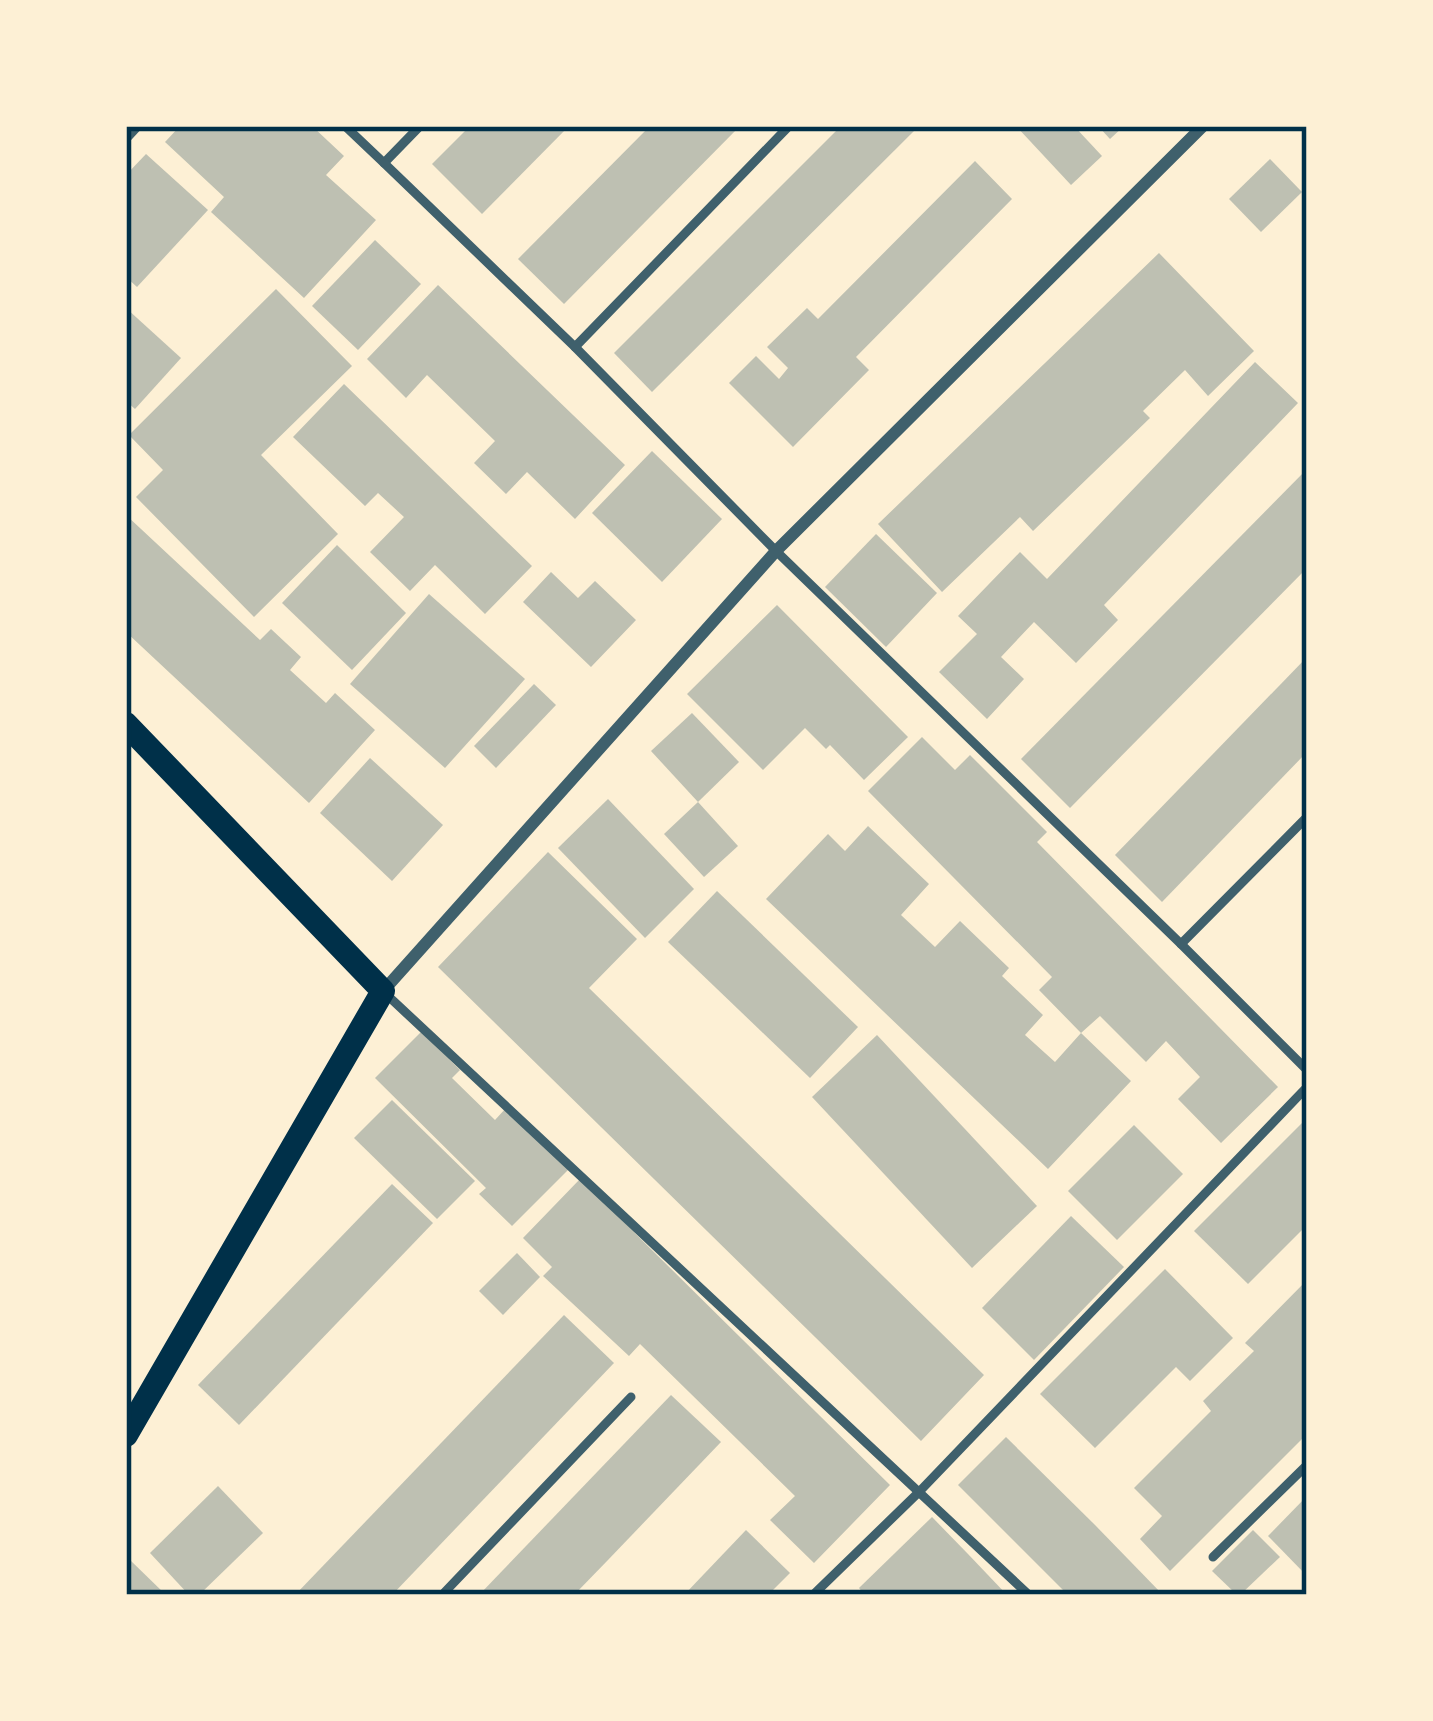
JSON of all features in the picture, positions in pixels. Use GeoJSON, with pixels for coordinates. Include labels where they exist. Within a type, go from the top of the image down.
{"type":"FeatureCollection","features":[{"type":"Feature","properties":{"kind":"main road"},"geometry":{"type":"LineString","coordinates":[[126,724],[383,991],[126,1435]]}},
{"type":"Feature","properties":{"kind":"street"},"geometry":{"type":"LineString","coordinates":[[383,991],[776,550],[1203,126]]}},
{"type":"Feature","properties":{"kind":"lane"},"geometry":{"type":"LineString","coordinates":[[126,139],[138,126]]}},
{"type":"Feature","properties":{"kind":"lane"},"geometry":{"type":"LineString","coordinates":[[344,126],[575,347],[1307,1070]]}},
{"type":"Feature","properties":{"kind":"lane"},"geometry":{"type":"LineString","coordinates":[[384,163],[420,126]]}},
{"type":"Feature","properties":{"kind":"lane"},"geometry":{"type":"LineString","coordinates":[[575,347],[789,126]]}},
{"type":"Feature","properties":{"kind":"lane"},"geometry":{"type":"LineString","coordinates":[[1181,944],[1307,817]]}},
{"type":"Feature","properties":{"kind":"lane"},"geometry":{"type":"LineString","coordinates":[[383,991],[1029,1595]]}},
{"type":"Feature","properties":{"kind":"lane"},"geometry":{"type":"LineString","coordinates":[[813,1595],[919,1492],[1307,1088]]}},
{"type":"Feature","properties":{"kind":"lane"},"geometry":{"type":"LineString","coordinates":[[442,1595],[631,1397]]}},
{"type":"Feature","properties":{"kind":"lane"},"geometry":{"type":"LineString","coordinates":[[1213,1557],[1307,1465]]}},
{"type":"Feature","properties":{"kind":"building"},"geometry":{"type":"Polygon","coordinates":[[[180,126],[312,126],[344,156],[326,175],[376,220],[304,298],[211,212],[224,197],[165,142],[180,126]]]}},
{"type":"Feature","properties":{"kind":"building"},"geometry":{"type":"Polygon","coordinates":[[[470,126],[569,126],[482,214],[432,164],[470,126]]]}},
{"type":"Feature","properties":{"kind":"building"},"geometry":{"type":"Polygon","coordinates":[[[650,126],[740,126],[564,304],[518,259],[650,126]]]}},
{"type":"Feature","properties":{"kind":"building"},"geometry":{"type":"Polygon","coordinates":[[[841,126],[919,126],[652,392],[614,353],[841,126]]]}},
{"type":"Feature","properties":{"kind":"building"},"geometry":{"type":"Polygon","coordinates":[[[1016,126],[1074,126],[1102,156],[1071,185],[1016,126]]]}},
{"type":"Feature","properties":{"kind":"building"},"geometry":{"type":"Polygon","coordinates":[[[1098,126],[1124,126],[1110,139],[1098,126]]]}},
{"type":"Feature","properties":{"kind":"building"},"geometry":{"type":"Polygon","coordinates":[[[146,154],[208,210],[137,287],[126,277],[126,175],[146,154]]]}},
{"type":"Feature","properties":{"kind":"building"},"geometry":{"type":"Polygon","coordinates":[[[1270,159],[1302,192],[1261,232],[1229,199],[1270,159]]]}},
{"type":"Feature","properties":{"kind":"building"},"geometry":{"type":"Polygon","coordinates":[[[975,161],[1012,199],[856,357],[869,370],[793,447],[729,383],[756,356],[779,379],[788,368],[767,347],[807,308],[818,319],[975,161]]]}},
{"type":"Feature","properties":{"kind":"building"},"geometry":{"type":"Polygon","coordinates":[[[375,240],[421,284],[358,350],[312,306],[375,240]]]}},
{"type":"Feature","properties":{"kind":"building"},"geometry":{"type":"Polygon","coordinates":[[[1159,253],[1254,351],[1208,396],[1185,370],[1143,411],[1150,418],[1033,531],[1020,517],[942,592],[878,524],[1159,253]]]}},
{"type":"Feature","properties":{"kind":"building"},"geometry":{"type":"Polygon","coordinates":[[[438,285],[625,465],[575,519],[527,472],[506,494],[474,463],[495,441],[427,375],[406,398],[367,359],[438,285]]]}},
{"type":"Feature","properties":{"kind":"building"},"geometry":{"type":"Polygon","coordinates":[[[276,289],[352,366],[261,455],[338,534],[254,617],[136,497],[163,470],[129,435],[276,289]]]}},
{"type":"Feature","properties":{"kind":"building"},"geometry":{"type":"Polygon","coordinates":[[[126,308],[181,358],[135,409],[126,401],[126,308]]]}},
{"type":"Feature","properties":{"kind":"building"},"geometry":{"type":"Polygon","coordinates":[[[1255,362],[1298,403],[1104,605],[1118,620],[1076,663],[1034,622],[1001,657],[1024,679],[987,719],[939,672],[977,634],[958,616],[1020,552],[1047,579],[1255,362]]]}},
{"type":"Feature","properties":{"kind":"building"},"geometry":{"type":"Polygon","coordinates":[[[344,384],[532,566],[485,614],[435,565],[410,591],[370,552],[404,517],[378,493],[365,506],[293,437],[344,384]]]}},
{"type":"Feature","properties":{"kind":"building"},"geometry":{"type":"Polygon","coordinates":[[[652,451],[722,519],[662,582],[592,513],[652,451]]]}},
{"type":"Feature","properties":{"kind":"building"},"geometry":{"type":"Polygon","coordinates":[[[1307,469],[1307,568],[1070,808],[1021,759],[1307,469]]]}},
{"type":"Feature","properties":{"kind":"building"},"geometry":{"type":"Polygon","coordinates":[[[126,515],[260,640],[271,629],[301,657],[290,670],[326,703],[335,693],[375,730],[309,803],[126,632],[126,515]]]}},
{"type":"Feature","properties":{"kind":"building"},"geometry":{"type":"Polygon","coordinates":[[[876,534],[937,593],[886,647],[825,587],[876,534]]]}},
{"type":"Feature","properties":{"kind":"building"},"geometry":{"type":"Polygon","coordinates":[[[337,545],[406,613],[352,670],[282,603],[337,545]]]}},
{"type":"Feature","properties":{"kind":"building"},"geometry":{"type":"Polygon","coordinates":[[[551,572],[578,598],[595,581],[636,620],[591,667],[523,602],[551,572]]]}},
{"type":"Feature","properties":{"kind":"building"},"geometry":{"type":"Polygon","coordinates":[[[429,594],[525,679],[445,768],[350,684],[429,594]]]}},
{"type":"Feature","properties":{"kind":"building"},"geometry":{"type":"Polygon","coordinates":[[[777,605],[908,737],[864,780],[830,745],[826,749],[805,728],[763,770],[687,694],[777,605]]]}},
{"type":"Feature","properties":{"kind":"building"},"geometry":{"type":"Polygon","coordinates":[[[1307,657],[1307,752],[1162,902],[1115,855],[1307,657]]]}},
{"type":"Feature","properties":{"kind":"building"},"geometry":{"type":"Polygon","coordinates":[[[534,684],[556,705],[496,768],[474,746],[534,684]]]}},
{"type":"Feature","properties":{"kind":"building"},"geometry":{"type":"Polygon","coordinates":[[[692,713],[739,762],[698,802],[651,751],[692,713]]]}},
{"type":"Feature","properties":{"kind":"building"},"geometry":{"type":"Polygon","coordinates":[[[922,737],[955,770],[970,755],[1047,832],[1037,842],[1278,1087],[1221,1143],[1178,1099],[1200,1077],[1166,1041],[1146,1062],[1100,1016],[1081,1033],[1039,990],[1052,977],[868,791],[922,737]]]}},
{"type":"Feature","properties":{"kind":"building"},"geometry":{"type":"Polygon","coordinates":[[[370,758],[443,825],[392,881],[320,813],[370,758]]]}},
{"type":"Feature","properties":{"kind":"building"},"geometry":{"type":"Polygon","coordinates":[[[608,799],[694,889],[645,938],[558,848],[608,799]]]}},
{"type":"Feature","properties":{"kind":"building"},"geometry":{"type":"Polygon","coordinates":[[[698,802],[738,846],[704,877],[664,834],[698,802]]]}},
{"type":"Feature","properties":{"kind":"building"},"geometry":{"type":"Polygon","coordinates":[[[868,826],[929,884],[901,915],[935,947],[960,921],[1009,968],[1002,976],[1043,1015],[1025,1035],[1055,1062],[1081,1033],[1131,1081],[1048,1169],[766,899],[828,834],[845,851],[868,826]]]}},
{"type":"Feature","properties":{"kind":"building"},"geometry":{"type":"Polygon","coordinates":[[[548,852],[637,939],[589,988],[984,1375],[921,1441],[438,967],[548,852]]]}},
{"type":"Feature","properties":{"kind":"building"},"geometry":{"type":"Polygon","coordinates":[[[717,891],[858,1027],[810,1078],[668,942],[717,891]]]}},
{"type":"Feature","properties":{"kind":"building"},"geometry":{"type":"Polygon","coordinates":[[[421,1032],[460,1070],[452,1078],[495,1120],[506,1108],[569,1169],[512,1226],[479,1194],[486,1188],[375,1078],[421,1032]]]}},
{"type":"Feature","properties":{"kind":"building"},"geometry":{"type":"Polygon","coordinates":[[[877,1035],[1037,1206],[972,1268],[812,1097],[877,1035]]]}},
{"type":"Feature","properties":{"kind":"building"},"geometry":{"type":"Polygon","coordinates":[[[392,1100],[475,1181],[437,1219],[354,1138],[392,1100]]]}},
{"type":"Feature","properties":{"kind":"building"},"geometry":{"type":"Polygon","coordinates":[[[1307,1118],[1307,1225],[1248,1284],[1194,1231],[1307,1118]]]}},
{"type":"Feature","properties":{"kind":"building"},"geometry":{"type":"Polygon","coordinates":[[[1134,1125],[1183,1174],[1117,1240],[1068,1191],[1134,1125]]]}},
{"type":"Feature","properties":{"kind":"building"},"geometry":{"type":"Polygon","coordinates":[[[580,1179],[890,1485],[814,1563],[770,1520],[795,1496],[640,1344],[629,1356],[543,1276],[552,1267],[523,1238],[580,1179]]]}},
{"type":"Feature","properties":{"kind":"building"},"geometry":{"type":"Polygon","coordinates":[[[392,1184],[433,1223],[239,1425],[198,1385],[392,1184]]]}},
{"type":"Feature","properties":{"kind":"building"},"geometry":{"type":"Polygon","coordinates":[[[1071,1216],[1124,1267],[1034,1360],[982,1308],[1071,1216]]]}},
{"type":"Feature","properties":{"kind":"building"},"geometry":{"type":"Polygon","coordinates":[[[517,1253],[540,1277],[503,1315],[479,1291],[517,1253]]]}},
{"type":"Feature","properties":{"kind":"building"},"geometry":{"type":"Polygon","coordinates":[[[1165,1269],[1233,1338],[1190,1381],[1176,1367],[1095,1448],[1040,1394],[1165,1269]]]}},
{"type":"Feature","properties":{"kind":"building"},"geometry":{"type":"Polygon","coordinates":[[[1307,1280],[1307,1434],[1170,1571],[1140,1539],[1162,1516],[1134,1488],[1211,1411],[1203,1401],[1254,1351],[1245,1343],[1307,1280]]]}},
{"type":"Feature","properties":{"kind":"building"},"geometry":{"type":"Polygon","coordinates":[[[564,1315],[614,1363],[392,1595],[295,1595],[564,1315]]]}},
{"type":"Feature","properties":{"kind":"building"},"geometry":{"type":"Polygon","coordinates":[[[671,1395],[721,1442],[608,1560],[574,1595],[479,1595],[671,1395]]]}},
{"type":"Feature","properties":{"kind":"building"},"geometry":{"type":"Polygon","coordinates":[[[1006,1437],[1163,1595],[1068,1595],[958,1485],[1006,1437]]]}},
{"type":"Feature","properties":{"kind":"building"},"geometry":{"type":"Polygon","coordinates":[[[218,1486],[263,1533],[199,1595],[189,1595],[150,1553],[218,1486]]]}},
{"type":"Feature","properties":{"kind":"building"},"geometry":{"type":"Polygon","coordinates":[[[1307,1496],[1307,1576],[1268,1536],[1307,1496]]]}},
{"type":"Feature","properties":{"kind":"building"},"geometry":{"type":"Polygon","coordinates":[[[932,1517],[1007,1595],[865,1595],[859,1588],[932,1517]]]}},
{"type":"Feature","properties":{"kind":"building"},"geometry":{"type":"Polygon","coordinates":[[[746,1530],[790,1573],[768,1595],[684,1595],[746,1530]]]}},
{"type":"Feature","properties":{"kind":"building"},"geometry":{"type":"Polygon","coordinates":[[[1253,1530],[1280,1557],[1237,1595],[1212,1571],[1253,1530]]]}},
{"type":"Feature","properties":{"kind":"building"},"geometry":{"type":"Polygon","coordinates":[[[129,1559],[166,1595],[126,1595],[129,1559]]]}}]}
